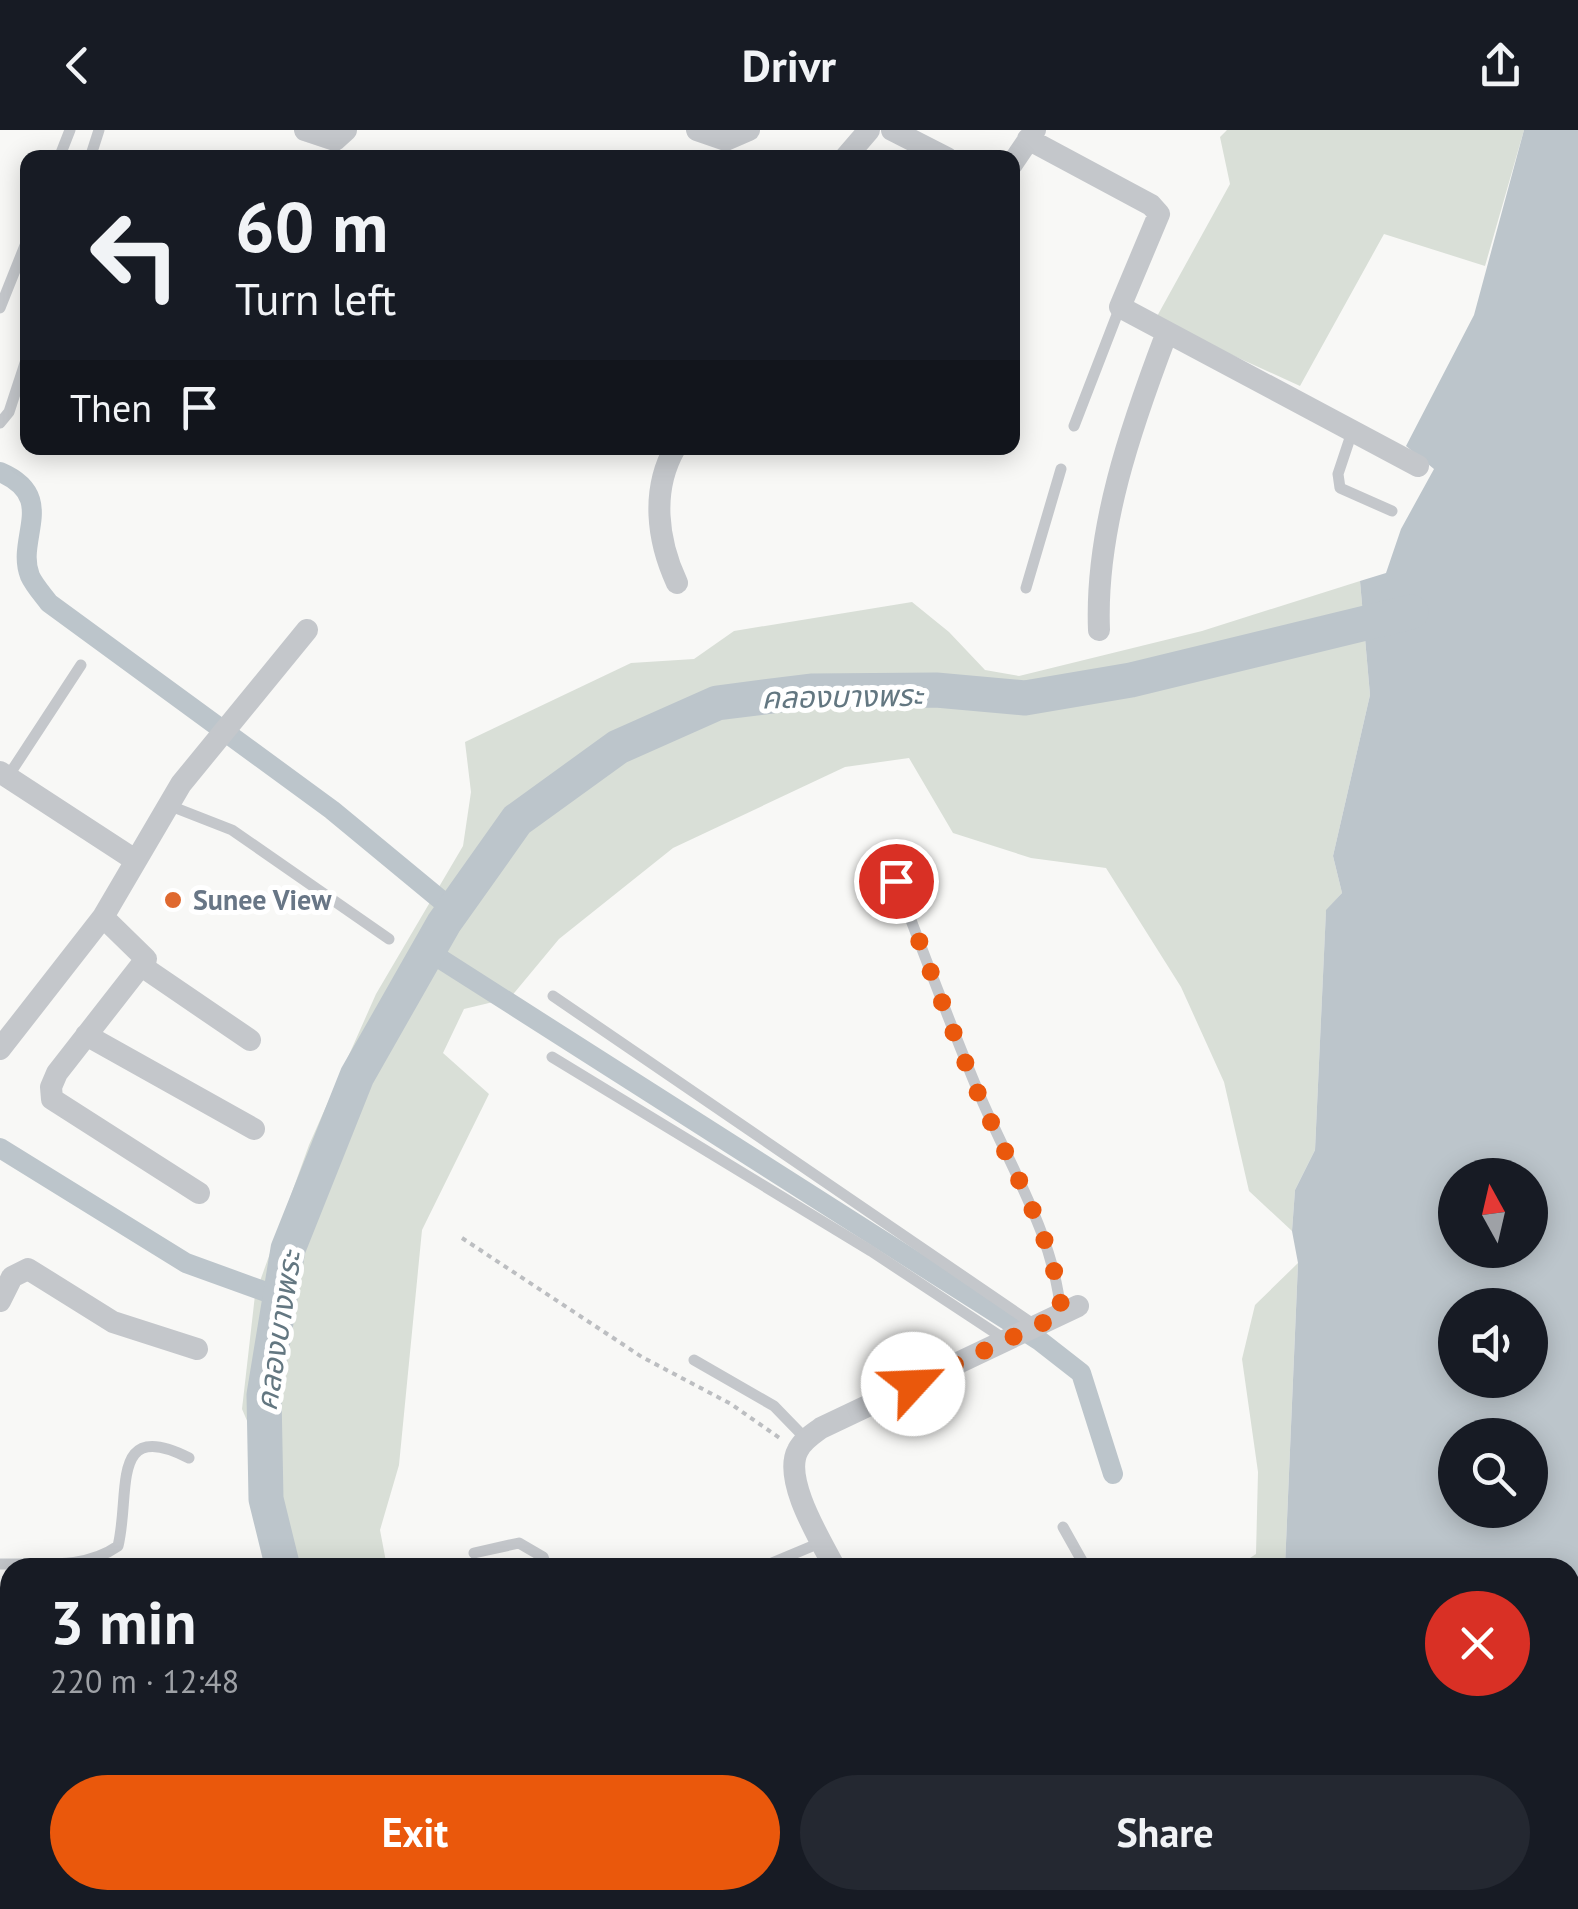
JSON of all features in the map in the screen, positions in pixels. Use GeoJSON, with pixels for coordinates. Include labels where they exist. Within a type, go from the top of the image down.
{"type":"FeatureCollection","features":[{"type":"Feature","properties":{"kind":"street"},"geometry":{"type":"LineString","coordinates":[[305,130],[326,140],[336,140],[346,130]]}},
{"type":"Feature","properties":{"kind":"street"},"geometry":{"type":"LineString","coordinates":[[697,130],[726,140],[750,130]]}},
{"type":"Feature","properties":{"kind":"street"},"geometry":{"type":"LineString","coordinates":[[852,150],[869,130]]}},
{"type":"Feature","properties":{"kind":"street"},"geometry":{"type":"LineString","coordinates":[[892,130],[931,150]]}},
{"type":"Feature","properties":{"kind":"street"},"geometry":{"type":"LineString","coordinates":[[1031,135],[1151,204],[1158,214],[1120,307],[1166,335],[1418,466]]}},
{"type":"Feature","properties":{"kind":"street"},"geometry":{"type":"LineString","coordinates":[[1099,630],[1101,572],[1113,509],[1135,420],[1166,335]]}},
{"type":"Feature","properties":{"kind":"street"},"geometry":{"type":"LineString","coordinates":[[673,455],[660,495],[659,526],[665,556],[677,583]]}},
{"type":"Feature","properties":{"kind":"street"},"geometry":{"type":"LineString","coordinates":[[0,1050],[103,917],[168,805],[307,630]]}},
{"type":"Feature","properties":{"kind":"street"},"geometry":{"type":"LineString","coordinates":[[4,775],[135,860]]}},
{"type":"Feature","properties":{"kind":"street"},"geometry":{"type":"LineString","coordinates":[[103,917],[142,951],[144,967],[57,1074],[50,1087],[52,1099],[199,1193]]}},
{"type":"Feature","properties":{"kind":"street"},"geometry":{"type":"LineString","coordinates":[[144,967],[250,1040]]}},
{"type":"Feature","properties":{"kind":"street"},"geometry":{"type":"LineString","coordinates":[[86,1035],[254,1130]]}},
{"type":"Feature","properties":{"kind":"street"},"geometry":{"type":"LineString","coordinates":[[0,1302],[12,1277],[28,1269],[113,1322],[197,1348]]}},
{"type":"Feature","properties":{"kind":"street"},"geometry":{"type":"LineString","coordinates":[[831,1558],[800,1495],[794,1465],[802,1444],[821,1428],[1070,1310]]}},
{"type":"Feature","properties":{"kind":"lane"},"geometry":{"type":"LineString","coordinates":[[0,308],[20,258]]}},
{"type":"Feature","properties":{"kind":"lane"},"geometry":{"type":"LineString","coordinates":[[1074,426],[1120,307]]}},
{"type":"Feature","properties":{"kind":"lane"},"geometry":{"type":"LineString","coordinates":[[0,423],[9,412],[20,378]]}},
{"type":"Feature","properties":{"kind":"lane"},"geometry":{"type":"LineString","coordinates":[[1352,432],[1338,474],[1340,488],[1392,511]]}},
{"type":"Feature","properties":{"kind":"lane"},"geometry":{"type":"LineString","coordinates":[[1026,588],[1062,468]]}},
{"type":"Feature","properties":{"kind":"lane"},"geometry":{"type":"LineString","coordinates":[[4,775],[81,665]]}},
{"type":"Feature","properties":{"kind":"lane"},"geometry":{"type":"LineString","coordinates":[[168,805],[232,830],[389,938]]}},
{"type":"Feature","properties":{"kind":"lane"},"geometry":{"type":"LineString","coordinates":[[896,881],[977,1090],[1046,1243],[1070,1310]]}},
{"type":"Feature","properties":{"kind":"lane"},"geometry":{"type":"LineString","coordinates":[[553,996],[1036,1326]]}},
{"type":"Feature","properties":{"kind":"lane"},"geometry":{"type":"LineString","coordinates":[[552,1057],[871,1251],[1006,1340]]}},
{"type":"Feature","properties":{"kind":"lane"},"geometry":{"type":"LineString","coordinates":[[694,1360],[774,1406],[802,1444]]}},
{"type":"Feature","properties":{"kind":"lane"},"geometry":{"type":"LineString","coordinates":[[99,1558],[118,1546],[128,1462],[135,1449],[147,1442],[162,1444],[189,1458]]}},
{"type":"Feature","properties":{"kind":"lane"},"geometry":{"type":"LineString","coordinates":[[1063,1526],[1081,1558]]}},
{"type":"Feature","properties":{"kind":"lane"},"geometry":{"type":"LineString","coordinates":[[784,1558],[822,1542]]}},
{"type":"Feature","properties":{"kind":"lane"},"geometry":{"type":"LineString","coordinates":[[474,1553],[519,1543],[543,1558]]}},
{"type":"Feature","properties":{"kind":"path"},"geometry":{"type":"LineString","coordinates":[[462,1238],[642,1356],[802,1444]]}},
{"type":"Feature","properties":{"kind":"shaded area"},"geometry":{"type":"Polygon","coordinates":[[[1227,130],[1524,130],[1485,266],[1384,234],[1300,386],[1155,320],[1230,184],[1220,137],[1227,130]]]}},
{"type":"Feature","properties":{"kind":"shaded area"},"geometry":{"type":"Polygon","coordinates":[[[1524,130],[1578,130],[1578,1558],[1285,1558],[1298,1263],[1292,1231],[1295,1190],[1315,1150],[1326,910],[1342,893],[1333,856],[1370,695],[1360,581],[1386,573],[1401,529],[1434,469],[1406,446],[1474,315],[1524,130]]]}},
{"type":"Feature","properties":{"kind":"shaded area"},"geometry":{"type":"Polygon","coordinates":[[[1360,581],[1370,695],[1333,856],[1342,893],[1326,911],[1315,1150],[1295,1190],[1292,1231],[1249,1191],[1224,1082],[1181,987],[1106,868],[1031,858],[953,833],[909,758],[845,767],[673,848],[559,939],[510,998],[464,1009],[443,1053],[489,1094],[422,1230],[399,1465],[380,1530],[385,1558],[292,1558],[275,1486],[242,1409],[255,1295],[309,1145],[376,994],[463,846],[471,792],[465,742],[631,663],[694,659],[734,631],[912,602],[949,632],[985,670],[1019,676],[1202,631],[1360,581]]]}},
{"type":"Feature","properties":{"kind":"shaded area"},"geometry":{"type":"Polygon","coordinates":[[[1298,1263],[1285,1558],[1250,1558],[1256,1554],[1258,1472],[1242,1359],[1255,1305],[1298,1263]]]}},
{"type":"Feature","properties":{"kind":"waterway"},"geometry":{"type":"LineString","coordinates":[[0,472],[18,482],[27,494],[32,520],[27,562],[32,579],[49,603],[332,810],[453,910]]}},
{"type":"Feature","properties":{"kind":"waterway","name":"คลองบางพระ"},"geometry":{"type":"LineString","coordinates":[[281,1558],[266,1499],[264,1395],[288,1249],[357,1076],[444,923],[517,820],[618,747],[717,703],[811,691],[936,690],[1025,698],[1131,680],[1411,612]]}},
{"type":"Feature","properties":{"kind":"waterway"},"geometry":{"type":"LineString","coordinates":[[428,951],[1040,1341],[1081,1373],[1113,1474]]}},
{"type":"Feature","properties":{"kind":"waterway"},"geometry":{"type":"LineString","coordinates":[[0,1148],[186,1263],[280,1297]]}},
{"type":"Feature","properties":{"kind":"place","name":"Sunee View"},"geometry":{"type":"Point","coordinates":[173,900]}},
{"type":"Feature","properties":{"kind":"route"},"geometry":{"type":"LineString","coordinates":[[896,881],[977,1090],[1057,1271],[1062,1314],[913,1384]]}}]}
